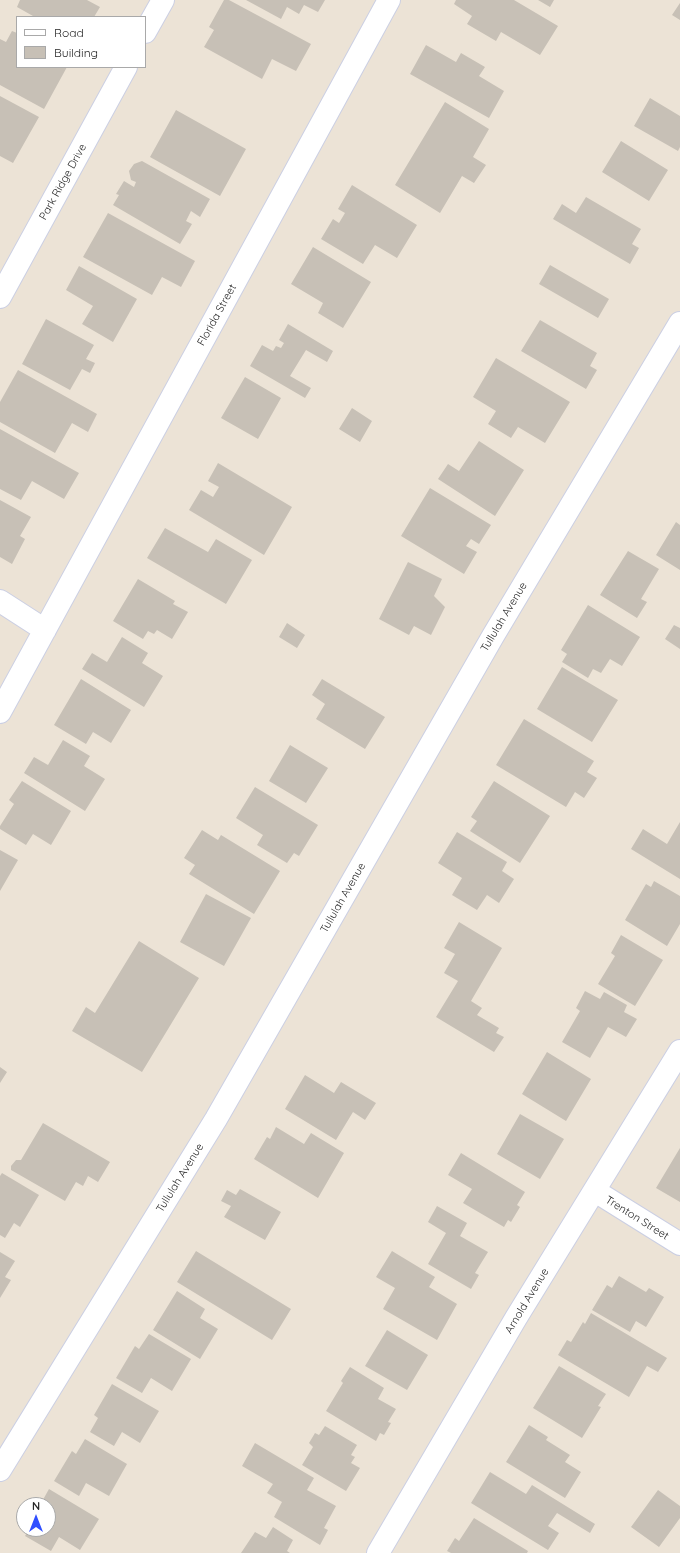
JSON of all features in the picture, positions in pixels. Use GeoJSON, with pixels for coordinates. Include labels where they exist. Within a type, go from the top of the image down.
{"type":"FeatureCollection","features":[{"type":"Feature","properties":{"kind":"street"},"geometry":{"type":"LineString","coordinates":[[146,30],[162,0]]}},
{"type":"Feature","properties":{"kind":"street","name":"Florida Street"},"geometry":{"type":"LineString","coordinates":[[0,712],[389,0]]}},
{"type":"Feature","properties":{"kind":"street","name":"Park Ridge Drive"},"geometry":{"type":"LineString","coordinates":[[0,297],[125,68]]}},
{"type":"Feature","properties":{"kind":"street","name":"Tullulah Avenue"},"geometry":{"type":"LineString","coordinates":[[0,1470],[216,1119],[493,636],[680,324]]}},
{"type":"Feature","properties":{"kind":"street"},"geometry":{"type":"LineString","coordinates":[[0,601],[45,630]]}},
{"type":"Feature","properties":{"kind":"street","name":"Arnold Avenue"},"geometry":{"type":"LineString","coordinates":[[378,1553],[513,1325],[680,1051]]}},
{"type":"Feature","properties":{"kind":"street","name":"Trenton Street"},"geometry":{"type":"LineString","coordinates":[[594,1191],[680,1244]]}},
{"type":"Feature","properties":{"kind":"building"},"geometry":{"type":"Polygon","coordinates":[[[20,0],[87,0],[100,7],[95,16],[33,16],[17,7],[20,0]]]}},
{"type":"Feature","properties":{"kind":"building"},"geometry":{"type":"Polygon","coordinates":[[[224,0],[229,0],[311,44],[296,71],[272,59],[262,79],[204,47],[214,30],[209,27],[224,0]]]}},
{"type":"Feature","properties":{"kind":"building"},"geometry":{"type":"Polygon","coordinates":[[[246,0],[325,0],[318,12],[304,5],[299,14],[287,7],[281,19],[246,0]]]}},
{"type":"Feature","properties":{"kind":"building"},"geometry":{"type":"Polygon","coordinates":[[[456,0],[514,0],[558,26],[540,55],[501,32],[496,41],[467,24],[472,16],[454,4],[456,0]]]}},
{"type":"Feature","properties":{"kind":"building"},"geometry":{"type":"Polygon","coordinates":[[[538,0],[554,0],[550,7],[538,0]]]}},
{"type":"Feature","properties":{"kind":"building"},"geometry":{"type":"Polygon","coordinates":[[[680,3],[680,20],[672,15],[680,3]]]}},
{"type":"Feature","properties":{"kind":"building"},"geometry":{"type":"Polygon","coordinates":[[[12,31],[16,33],[16,68],[66,68],[44,109],[0,85],[0,39],[6,42],[12,31]]]}},
{"type":"Feature","properties":{"kind":"building"},"geometry":{"type":"Polygon","coordinates":[[[426,45],[456,62],[461,53],[485,67],[479,76],[504,91],[489,118],[410,74],[426,45]]]}},
{"type":"Feature","properties":{"kind":"building"},"geometry":{"type":"Polygon","coordinates":[[[0,96],[39,117],[13,163],[0,156],[0,96]]]}},
{"type":"Feature","properties":{"kind":"building"},"geometry":{"type":"Polygon","coordinates":[[[650,98],[680,116],[680,147],[678,151],[634,126],[650,98]]]}},
{"type":"Feature","properties":{"kind":"building"},"geometry":{"type":"Polygon","coordinates":[[[445,102],[489,129],[473,157],[486,165],[474,183],[462,176],[440,213],[395,185],[445,102]]]}},
{"type":"Feature","properties":{"kind":"building"},"geometry":{"type":"Polygon","coordinates":[[[176,110],[246,149],[220,196],[150,157],[176,110]]]}},
{"type":"Feature","properties":{"kind":"building"},"geometry":{"type":"Polygon","coordinates":[[[621,141],[668,170],[649,201],[602,172],[621,141]]]}},
{"type":"Feature","properties":{"kind":"building"},"geometry":{"type":"Polygon","coordinates":[[[142,161],[210,199],[200,217],[191,211],[186,221],[192,224],[180,244],[113,205],[119,195],[116,194],[124,181],[134,187],[136,182],[131,180],[129,171],[134,164],[142,161]]]}},
{"type":"Feature","properties":{"kind":"building"},"geometry":{"type":"Polygon","coordinates":[[[352,185],[417,225],[397,258],[375,245],[363,264],[321,239],[333,219],[339,223],[345,213],[338,209],[352,185]]]}},
{"type":"Feature","properties":{"kind":"building"},"geometry":{"type":"Polygon","coordinates":[[[586,197],[641,229],[632,244],[639,248],[630,264],[553,219],[562,204],[576,213],[586,197]]]}},
{"type":"Feature","properties":{"kind":"building"},"geometry":{"type":"Polygon","coordinates":[[[108,213],[195,261],[181,287],[162,277],[152,295],[83,257],[108,213]]]}},
{"type":"Feature","properties":{"kind":"building"},"geometry":{"type":"Polygon","coordinates":[[[313,247],[371,282],[343,328],[318,313],[323,303],[291,284],[313,247]]]}},
{"type":"Feature","properties":{"kind":"building"},"geometry":{"type":"Polygon","coordinates":[[[550,265],[609,299],[598,318],[539,284],[550,265]]]}},
{"type":"Feature","properties":{"kind":"building"},"geometry":{"type":"Polygon","coordinates":[[[79,266],[137,299],[113,342],[82,324],[93,306],[66,290],[79,266]]]}},
{"type":"Feature","properties":{"kind":"building"},"geometry":{"type":"Polygon","coordinates":[[[46,319],[94,345],[86,359],[95,363],[90,373],[82,369],[70,390],[22,364],[46,319]]]}},
{"type":"Feature","properties":{"kind":"building"},"geometry":{"type":"Polygon","coordinates":[[[540,320],[597,353],[590,366],[597,370],[586,389],[521,351],[540,320]]]}},
{"type":"Feature","properties":{"kind":"building"},"geometry":{"type":"Polygon","coordinates":[[[288,324],[333,351],[327,362],[306,350],[290,376],[311,388],[305,398],[250,366],[262,345],[273,351],[276,346],[281,348],[284,343],[279,340],[288,324]]]}},
{"type":"Feature","properties":{"kind":"building"},"geometry":{"type":"Polygon","coordinates":[[[496,358],[570,402],[545,443],[518,427],[511,438],[488,424],[496,411],[473,397],[496,358]]]}},
{"type":"Feature","properties":{"kind":"building"},"geometry":{"type":"Polygon","coordinates":[[[18,370],[97,414],[88,432],[72,423],[55,453],[0,422],[0,402],[18,370]]]}},
{"type":"Feature","properties":{"kind":"building"},"geometry":{"type":"Polygon","coordinates":[[[245,377],[281,398],[258,439],[221,418],[245,377]]]}},
{"type":"Feature","properties":{"kind":"building"},"geometry":{"type":"Polygon","coordinates":[[[352,408],[372,421],[360,442],[339,429],[352,408]]]}},
{"type":"Feature","properties":{"kind":"building"},"geometry":{"type":"Polygon","coordinates":[[[0,429],[79,473],[64,499],[32,481],[21,500],[0,489],[0,429]]]}},
{"type":"Feature","properties":{"kind":"building"},"geometry":{"type":"Polygon","coordinates":[[[479,441],[524,470],[495,516],[438,479],[448,464],[459,471],[479,441]]]}},
{"type":"Feature","properties":{"kind":"building"},"geometry":{"type":"Polygon","coordinates":[[[218,463],[292,507],[264,555],[189,510],[201,490],[213,497],[219,487],[208,481],[218,463]]]}},
{"type":"Feature","properties":{"kind":"building"},"geometry":{"type":"Polygon","coordinates":[[[430,488],[491,525],[479,544],[471,539],[466,546],[477,552],[464,574],[401,536],[430,488]]]}},
{"type":"Feature","properties":{"kind":"building"},"geometry":{"type":"Polygon","coordinates":[[[0,500],[31,517],[20,536],[25,539],[12,564],[0,557],[0,500]]]}},
{"type":"Feature","properties":{"kind":"building"},"geometry":{"type":"Polygon","coordinates":[[[676,522],[680,525],[680,570],[656,555],[676,522]]]}},
{"type":"Feature","properties":{"kind":"building"},"geometry":{"type":"Polygon","coordinates":[[[165,528],[208,552],[216,539],[252,560],[226,604],[147,558],[165,528]]]}},
{"type":"Feature","properties":{"kind":"building"},"geometry":{"type":"Polygon","coordinates":[[[628,551],[659,569],[641,599],[647,602],[637,618],[600,595],[628,551]]]}},
{"type":"Feature","properties":{"kind":"building"},"geometry":{"type":"Polygon","coordinates":[[[408,562],[442,579],[434,596],[445,607],[431,635],[414,626],[409,635],[379,619],[408,562]]]}},
{"type":"Feature","properties":{"kind":"building"},"geometry":{"type":"Polygon","coordinates":[[[138,579],[175,601],[173,604],[188,612],[172,639],[157,630],[154,634],[148,631],[143,639],[113,621],[138,579]]]}},
{"type":"Feature","properties":{"kind":"building"},"geometry":{"type":"Polygon","coordinates":[[[588,605],[640,637],[622,666],[610,659],[601,673],[593,669],[588,678],[562,662],[567,654],[561,650],[588,605]]]}},
{"type":"Feature","properties":{"kind":"building"},"geometry":{"type":"Polygon","coordinates":[[[287,623],[305,635],[297,648],[279,637],[287,623]]]}},
{"type":"Feature","properties":{"kind":"building"},"geometry":{"type":"Polygon","coordinates":[[[674,625],[680,628],[680,649],[665,639],[674,625]]]}},
{"type":"Feature","properties":{"kind":"building"},"geometry":{"type":"Polygon","coordinates":[[[122,637],[148,653],[142,663],[163,676],[144,707],[82,669],[92,653],[107,662],[122,637]]]}},
{"type":"Feature","properties":{"kind":"building"},"geometry":{"type":"Polygon","coordinates":[[[562,667],[618,700],[592,742],[537,709],[562,667]]]}},
{"type":"Feature","properties":{"kind":"building"},"geometry":{"type":"Polygon","coordinates":[[[81,679],[131,710],[111,743],[93,732],[86,744],[54,725],[81,679]]]}},
{"type":"Feature","properties":{"kind":"building"},"geometry":{"type":"Polygon","coordinates":[[[322,679],[385,717],[365,749],[316,719],[325,704],[312,695],[322,679]]]}},
{"type":"Feature","properties":{"kind":"building"},"geometry":{"type":"Polygon","coordinates":[[[524,719],[594,761],[587,772],[597,778],[584,798],[575,792],[566,807],[496,765],[524,719]]]}},
{"type":"Feature","properties":{"kind":"building"},"geometry":{"type":"Polygon","coordinates":[[[63,740],[90,756],[84,766],[105,779],[85,811],[24,773],[34,757],[48,765],[63,740]]]}},
{"type":"Feature","properties":{"kind":"building"},"geometry":{"type":"Polygon","coordinates":[[[290,745],[328,768],[306,803],[269,781],[290,745]]]}},
{"type":"Feature","properties":{"kind":"building"},"geometry":{"type":"Polygon","coordinates":[[[22,781],[71,811],[51,845],[33,834],[26,845],[0,829],[0,826],[14,804],[9,800],[22,781]]]}},
{"type":"Feature","properties":{"kind":"building"},"geometry":{"type":"Polygon","coordinates":[[[494,781],[550,816],[520,863],[470,831],[477,821],[471,817],[494,781]]]}},
{"type":"Feature","properties":{"kind":"building"},"geometry":{"type":"Polygon","coordinates":[[[255,787],[318,825],[299,856],[294,853],[287,863],[257,845],[263,835],[236,818],[255,787]]]}},
{"type":"Feature","properties":{"kind":"building"},"geometry":{"type":"Polygon","coordinates":[[[680,822],[680,879],[631,849],[643,829],[667,844],[680,822]]]}},
{"type":"Feature","properties":{"kind":"building"},"geometry":{"type":"Polygon","coordinates":[[[202,830],[218,840],[221,835],[280,871],[254,914],[189,874],[195,865],[184,858],[202,830]]]}},
{"type":"Feature","properties":{"kind":"building"},"geometry":{"type":"Polygon","coordinates":[[[457,832],[507,862],[502,871],[514,879],[499,903],[487,895],[477,910],[452,895],[462,878],[438,863],[457,832]]]}},
{"type":"Feature","properties":{"kind":"building"},"geometry":{"type":"Polygon","coordinates":[[[0,850],[18,860],[0,891],[0,850]]]}},
{"type":"Feature","properties":{"kind":"building"},"geometry":{"type":"Polygon","coordinates":[[[654,881],[680,896],[680,924],[667,946],[625,920],[646,884],[651,887],[654,881]]]}},
{"type":"Feature","properties":{"kind":"building"},"geometry":{"type":"Polygon","coordinates":[[[206,894],[251,918],[224,966],[180,942],[206,894]]]}},
{"type":"Feature","properties":{"kind":"building"},"geometry":{"type":"Polygon","coordinates":[[[459,922],[502,948],[471,1001],[482,1008],[477,1015],[499,1028],[496,1033],[504,1037],[494,1052],[436,1017],[458,981],[444,973],[455,954],[444,948],[459,922]]]}},
{"type":"Feature","properties":{"kind":"building"},"geometry":{"type":"Polygon","coordinates":[[[621,935],[663,960],[635,1006],[598,984],[615,956],[611,953],[621,935]]]}},
{"type":"Feature","properties":{"kind":"building"},"geometry":{"type":"Polygon","coordinates":[[[139,941],[199,978],[142,1072],[72,1031],[86,1007],[95,1013],[139,941]]]}},
{"type":"Feature","properties":{"kind":"building"},"geometry":{"type":"Polygon","coordinates":[[[585,991],[600,999],[604,992],[627,1005],[624,1012],[637,1019],[626,1037],[608,1027],[590,1058],[562,1042],[580,1011],[576,1008],[585,991]]]}},
{"type":"Feature","properties":{"kind":"building"},"geometry":{"type":"Polygon","coordinates":[[[547,1052],[591,1079],[566,1121],[522,1094],[547,1052]]]}},
{"type":"Feature","properties":{"kind":"building"},"geometry":{"type":"Polygon","coordinates":[[[0,1067],[7,1072],[0,1083],[0,1067]]]}},
{"type":"Feature","properties":{"kind":"building"},"geometry":{"type":"Polygon","coordinates":[[[305,1075],[334,1093],[341,1082],[376,1103],[365,1120],[353,1112],[336,1140],[285,1109],[305,1075]]]}},
{"type":"Feature","properties":{"kind":"building"},"geometry":{"type":"Polygon","coordinates":[[[520,1114],[564,1139],[540,1179],[497,1154],[520,1114]]]}},
{"type":"Feature","properties":{"kind":"building"},"geometry":{"type":"Polygon","coordinates":[[[43,1123],[110,1162],[98,1182],[88,1176],[83,1186],[76,1182],[65,1201],[11,1170],[11,1166],[16,1160],[21,1160],[43,1123]]]}},
{"type":"Feature","properties":{"kind":"building"},"geometry":{"type":"Polygon","coordinates":[[[276,1127],[304,1144],[311,1133],[344,1153],[318,1198],[254,1159],[267,1137],[270,1139],[276,1127]]]}},
{"type":"Feature","properties":{"kind":"building"},"geometry":{"type":"Polygon","coordinates":[[[680,1148],[680,1202],[656,1188],[680,1148]]]}},
{"type":"Feature","properties":{"kind":"building"},"geometry":{"type":"Polygon","coordinates":[[[461,1153],[525,1192],[517,1205],[520,1207],[511,1222],[508,1220],[504,1227],[463,1203],[472,1189],[448,1175],[461,1153]]]}},
{"type":"Feature","properties":{"kind":"building"},"geometry":{"type":"Polygon","coordinates":[[[2,1173],[39,1195],[20,1227],[14,1223],[5,1238],[0,1235],[0,1176],[2,1173]]]}},
{"type":"Feature","properties":{"kind":"building"},"geometry":{"type":"Polygon","coordinates":[[[240,1189],[281,1212],[265,1240],[224,1217],[231,1206],[221,1201],[227,1190],[236,1195],[240,1189]]]}},
{"type":"Feature","properties":{"kind":"building"},"geometry":{"type":"Polygon","coordinates":[[[437,1206],[467,1223],[460,1236],[488,1252],[475,1273],[479,1275],[471,1289],[428,1264],[446,1233],[428,1222],[437,1206]]]}},
{"type":"Feature","properties":{"kind":"building"},"geometry":{"type":"Polygon","coordinates":[[[196,1251],[291,1309],[272,1340],[177,1282],[196,1251]]]}},
{"type":"Feature","properties":{"kind":"building"},"geometry":{"type":"Polygon","coordinates":[[[392,1251],[435,1277],[429,1287],[457,1304],[437,1340],[383,1309],[395,1288],[376,1277],[392,1251]]]}},
{"type":"Feature","properties":{"kind":"building"},"geometry":{"type":"Polygon","coordinates":[[[0,1252],[15,1261],[5,1277],[11,1280],[0,1298],[0,1252]]]}},
{"type":"Feature","properties":{"kind":"building"},"geometry":{"type":"Polygon","coordinates":[[[619,1276],[646,1292],[649,1288],[664,1297],[646,1327],[636,1321],[630,1332],[592,1310],[607,1285],[612,1288],[619,1276]]]}},
{"type":"Feature","properties":{"kind":"building"},"geometry":{"type":"Polygon","coordinates":[[[177,1291],[205,1309],[200,1318],[218,1329],[200,1359],[153,1330],[177,1291]]]}},
{"type":"Feature","properties":{"kind":"building"},"geometry":{"type":"Polygon","coordinates":[[[591,1313],[667,1358],[658,1372],[647,1366],[629,1397],[558,1355],[567,1340],[571,1342],[583,1322],[585,1324],[591,1313]]]}},
{"type":"Feature","properties":{"kind":"building"},"geometry":{"type":"Polygon","coordinates":[[[387,1330],[428,1355],[407,1390],[365,1366],[387,1330]]]}},
{"type":"Feature","properties":{"kind":"building"},"geometry":{"type":"Polygon","coordinates":[[[149,1334],[191,1359],[172,1391],[151,1378],[142,1393],[116,1378],[135,1346],[139,1349],[149,1334]]]}},
{"type":"Feature","properties":{"kind":"building"},"geometry":{"type":"Polygon","coordinates":[[[559,1366],[606,1394],[598,1406],[601,1407],[582,1438],[533,1408],[559,1366]]]}},
{"type":"Feature","properties":{"kind":"building"},"geometry":{"type":"Polygon","coordinates":[[[350,1367],[384,1388],[378,1399],[396,1409],[388,1422],[391,1423],[384,1435],[380,1433],[376,1441],[326,1411],[343,1383],[341,1381],[350,1367]]]}},
{"type":"Feature","properties":{"kind":"building"},"geometry":{"type":"Polygon","coordinates":[[[112,1384],[159,1411],[140,1443],[122,1432],[114,1446],[90,1432],[98,1418],[94,1415],[112,1384]]]}},
{"type":"Feature","properties":{"kind":"building"},"geometry":{"type":"Polygon","coordinates":[[[529,1425],[548,1437],[546,1440],[570,1455],[565,1462],[581,1472],[565,1498],[506,1462],[529,1425]]]}},
{"type":"Feature","properties":{"kind":"building"},"geometry":{"type":"Polygon","coordinates":[[[325,1426],[357,1445],[351,1455],[355,1457],[351,1463],[360,1468],[346,1491],[302,1465],[313,1447],[309,1443],[315,1433],[319,1435],[325,1426]]]}},
{"type":"Feature","properties":{"kind":"building"},"geometry":{"type":"Polygon","coordinates":[[[85,1439],[127,1464],[109,1496],[86,1483],[79,1496],[54,1481],[72,1451],[76,1454],[85,1439]]]}},
{"type":"Feature","properties":{"kind":"building"},"geometry":{"type":"Polygon","coordinates":[[[255,1443],[314,1478],[307,1490],[336,1506],[324,1528],[328,1530],[320,1545],[274,1517],[282,1502],[267,1493],[273,1484],[242,1466],[255,1443]]]}},
{"type":"Feature","properties":{"kind":"building"},"geometry":{"type":"Polygon","coordinates":[[[490,1472],[526,1494],[532,1485],[595,1524],[590,1533],[557,1513],[548,1526],[559,1533],[548,1550],[471,1503],[490,1472]]]}},
{"type":"Feature","properties":{"kind":"building"},"geometry":{"type":"Polygon","coordinates":[[[49,1489],[99,1519],[80,1550],[59,1537],[51,1551],[27,1537],[56,1537],[56,1497],[44,1497],[49,1489]]]}},
{"type":"Feature","properties":{"kind":"building"},"geometry":{"type":"Polygon","coordinates":[[[658,1490],[680,1506],[680,1518],[659,1547],[631,1527],[658,1490]]]}},
{"type":"Feature","properties":{"kind":"building"},"geometry":{"type":"Polygon","coordinates":[[[474,1518],[528,1551],[527,1553],[451,1553],[447,1551],[455,1538],[459,1541],[474,1518]]]}},
{"type":"Feature","properties":{"kind":"building"},"geometry":{"type":"Polygon","coordinates":[[[273,1527],[293,1540],[287,1551],[290,1553],[241,1553],[255,1532],[266,1538],[273,1527]]]}}]}
